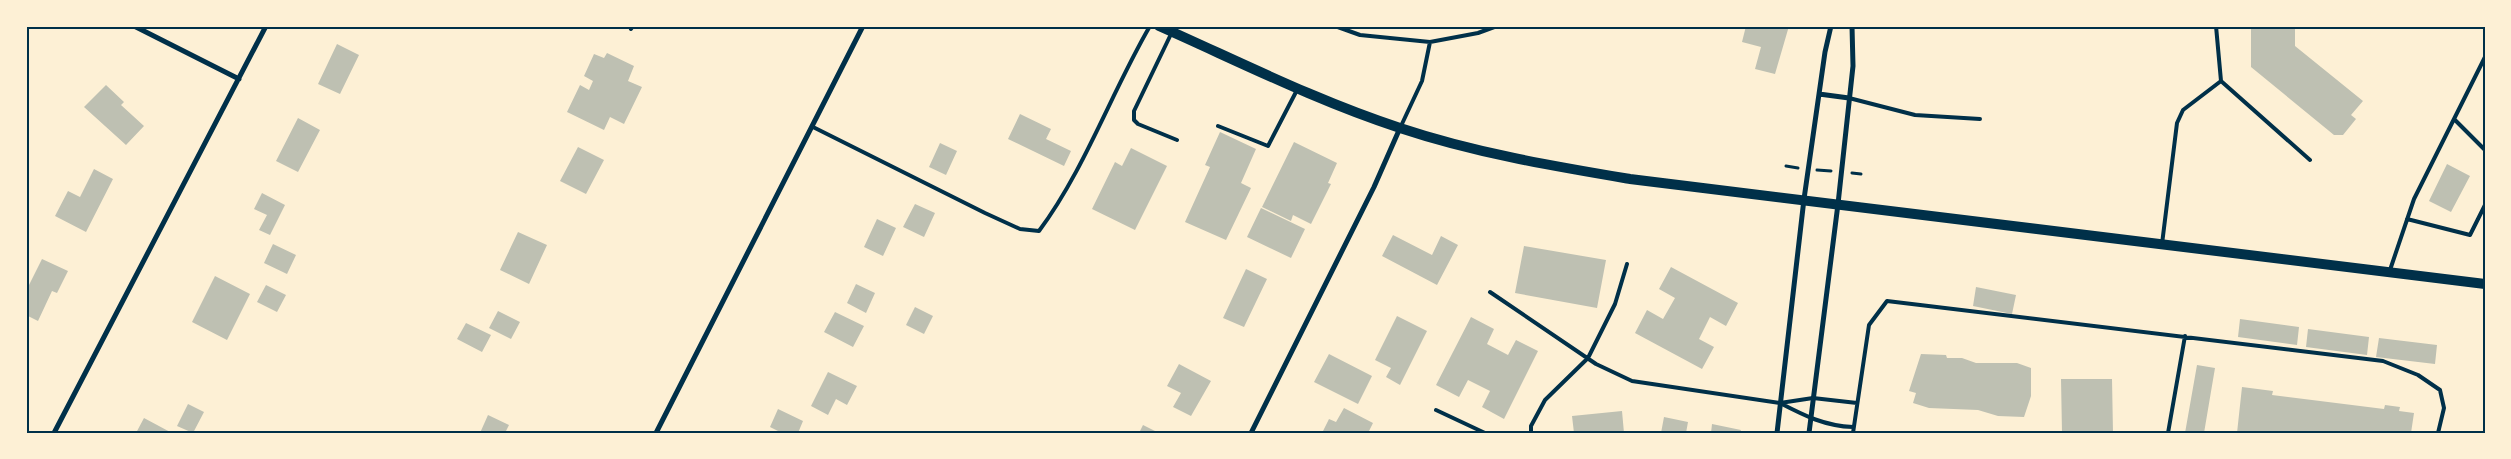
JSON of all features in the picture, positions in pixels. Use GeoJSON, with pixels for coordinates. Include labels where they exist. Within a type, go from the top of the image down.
{"type":"FeatureCollection","features":[{"type":"Feature","properties":{"kind":"main road"},"geometry":{"type":"LineString","coordinates":[[1159,26],[1298,88],[1400,128],[1487,152],[1544,165],[1630,179],[2485,284]]}},
{"type":"Feature","properties":{"kind":"street"},"geometry":{"type":"LineString","coordinates":[[134,26],[239,79]]}},
{"type":"Feature","properties":{"kind":"street"},"geometry":{"type":"LineString","coordinates":[[54,433],[266,26]]}},
{"type":"Feature","properties":{"kind":"street"},"geometry":{"type":"LineString","coordinates":[[656,433],[863,26]]}},
{"type":"Feature","properties":{"kind":"street"},"geometry":{"type":"LineString","coordinates":[[1777,433],[1804,199],[1831,26]]}},
{"type":"Feature","properties":{"kind":"street"},"geometry":{"type":"LineString","coordinates":[[1809,433],[1842,172],[1853,66],[1852,26]]}},
{"type":"Feature","properties":{"kind":"street"},"geometry":{"type":"LineString","coordinates":[[1819,94],[1849,98]]}},
{"type":"Feature","properties":{"kind":"street"},"geometry":{"type":"LineString","coordinates":[[1251,433],[1374,187],[1400,128]]}},
{"type":"Feature","properties":{"kind":"lane"},"geometry":{"type":"LineString","coordinates":[[813,127],[1002,221],[1020,229],[1039,231],[1064,194],[1130,59],[1150,26]]}},
{"type":"Feature","properties":{"kind":"lane"},"geometry":{"type":"LineString","coordinates":[[1335,26],[1360,34],[1430,42],[1478,33],[1497,26]]}},
{"type":"Feature","properties":{"kind":"lane"},"geometry":{"type":"LineString","coordinates":[[2216,26],[2221,81],[2310,160]]}},
{"type":"Feature","properties":{"kind":"lane"},"geometry":{"type":"LineString","coordinates":[[1172,32],[1134,111],[1134,120],[1138,124],[1177,140]]}},
{"type":"Feature","properties":{"kind":"lane"},"geometry":{"type":"LineString","coordinates":[[1400,128],[1422,81],[1430,42]]}},
{"type":"Feature","properties":{"kind":"lane"},"geometry":{"type":"LineString","coordinates":[[2389,272],[2414,199],[2485,57]]}},
{"type":"Feature","properties":{"kind":"lane"},"geometry":{"type":"LineString","coordinates":[[2162,244],[2177,124],[2183,110],[2221,81]]}},
{"type":"Feature","properties":{"kind":"lane"},"geometry":{"type":"LineString","coordinates":[[1218,126],[1268,146],[1298,88]]}},
{"type":"Feature","properties":{"kind":"lane"},"geometry":{"type":"LineString","coordinates":[[1849,98],[1915,114],[1980,120]]}},
{"type":"Feature","properties":{"kind":"lane"},"geometry":{"type":"LineString","coordinates":[[2454,119],[2485,150]]}},
{"type":"Feature","properties":{"kind":"lane"},"geometry":{"type":"LineString","coordinates":[[2407,219],[2470,235],[2485,205]]}},
{"type":"Feature","properties":{"kind":"lane"},"geometry":{"type":"LineString","coordinates":[[1531,433],[1531,426],[1545,400],[1588,358],[1615,304],[1627,264]]}},
{"type":"Feature","properties":{"kind":"lane"},"geometry":{"type":"LineString","coordinates":[[1490,292],[1588,358],[1632,380],[1780,403],[1813,398],[1857,403]]}},
{"type":"Feature","properties":{"kind":"lane"},"geometry":{"type":"LineString","coordinates":[[1853,433],[1869,325],[1887,301],[2383,361],[2418,375],[2440,390],[2444,408],[2438,433]]}},
{"type":"Feature","properties":{"kind":"lane"},"geometry":{"type":"LineString","coordinates":[[2168,433],[2185,336]]}},
{"type":"Feature","properties":{"kind":"lane"},"geometry":{"type":"LineString","coordinates":[[1780,403],[1811,419],[1831,426],[1854,427]]}},
{"type":"Feature","properties":{"kind":"lane"},"geometry":{"type":"LineString","coordinates":[[1436,410],[1485,433]]}},
{"type":"Feature","properties":{"kind":"path"},"geometry":{"type":"LineString","coordinates":[[1786,166],[1861,174]]}},
{"type":"Feature","properties":{"kind":"building"},"geometry":{"type":"Polygon","coordinates":[[[1746,26],[1789,26],[1775,74],[1755,69],[1761,47],[1742,42],[1746,26]]]}},
{"type":"Feature","properties":{"kind":"building"},"geometry":{"type":"Polygon","coordinates":[[[2251,26],[2295,26],[2295,46],[2363,101],[2351,115],[2356,119],[2343,135],[2334,135],[2251,67],[2251,26]]]}},
{"type":"Feature","properties":{"kind":"building"},"geometry":{"type":"Polygon","coordinates":[[[337,44],[359,55],[340,94],[318,84],[337,44]]]}},
{"type":"Feature","properties":{"kind":"building"},"geometry":{"type":"Polygon","coordinates":[[[607,53],[634,66],[628,81],[642,87],[624,124],[610,117],[604,130],[567,112],[580,85],[589,90],[593,81],[584,76],[594,54],[604,58],[607,53]]]}},
{"type":"Feature","properties":{"kind":"building"},"geometry":{"type":"Polygon","coordinates":[[[106,85],[124,102],[121,105],[144,126],[126,145],[84,107],[106,85]]]}},
{"type":"Feature","properties":{"kind":"building"},"geometry":{"type":"Polygon","coordinates":[[[1020,114],[1051,129],[1046,139],[1071,151],[1064,166],[1008,139],[1020,114]]]}},
{"type":"Feature","properties":{"kind":"building"},"geometry":{"type":"Polygon","coordinates":[[[298,118],[320,130],[298,172],[276,161],[298,118]]]}},
{"type":"Feature","properties":{"kind":"building"},"geometry":{"type":"Polygon","coordinates":[[[1220,132],[1256,149],[1241,183],[1251,188],[1226,240],[1185,222],[1210,167],[1205,165],[1220,132]]]}},
{"type":"Feature","properties":{"kind":"building"},"geometry":{"type":"Polygon","coordinates":[[[1294,142],[1337,163],[1328,183],[1331,184],[1311,224],[1293,215],[1291,221],[1262,207],[1294,142]]]}},
{"type":"Feature","properties":{"kind":"building"},"geometry":{"type":"Polygon","coordinates":[[[940,143],[957,151],[946,175],[929,167],[940,143]]]}},
{"type":"Feature","properties":{"kind":"building"},"geometry":{"type":"Polygon","coordinates":[[[578,147],[604,160],[586,194],[560,181],[578,147]]]}},
{"type":"Feature","properties":{"kind":"building"},"geometry":{"type":"Polygon","coordinates":[[[1131,148],[1167,166],[1135,230],[1092,209],[1115,162],[1122,166],[1131,148]]]}},
{"type":"Feature","properties":{"kind":"building"},"geometry":{"type":"Polygon","coordinates":[[[2447,164],[2470,176],[2451,212],[2429,201],[2447,164]]]}},
{"type":"Feature","properties":{"kind":"building"},"geometry":{"type":"Polygon","coordinates":[[[94,169],[113,179],[86,232],[55,216],[68,191],[80,197],[94,169]]]}},
{"type":"Feature","properties":{"kind":"building"},"geometry":{"type":"Polygon","coordinates":[[[262,193],[285,205],[270,235],[259,230],[267,215],[254,209],[262,193]]]}},
{"type":"Feature","properties":{"kind":"building"},"geometry":{"type":"Polygon","coordinates":[[[915,204],[935,213],[924,237],[903,227],[915,204]]]}},
{"type":"Feature","properties":{"kind":"building"},"geometry":{"type":"Polygon","coordinates":[[[1261,208],[1305,229],[1291,258],[1247,237],[1261,208]]]}},
{"type":"Feature","properties":{"kind":"building"},"geometry":{"type":"Polygon","coordinates":[[[877,219],[896,228],[883,256],[864,247],[877,219]]]}},
{"type":"Feature","properties":{"kind":"building"},"geometry":{"type":"Polygon","coordinates":[[[518,232],[547,245],[529,284],[500,270],[518,232]]]}},
{"type":"Feature","properties":{"kind":"building"},"geometry":{"type":"Polygon","coordinates":[[[1393,235],[1432,255],[1441,236],[1458,245],[1437,285],[1382,256],[1393,235]]]}},
{"type":"Feature","properties":{"kind":"building"},"geometry":{"type":"Polygon","coordinates":[[[273,244],[296,255],[287,274],[264,263],[273,244]]]}},
{"type":"Feature","properties":{"kind":"building"},"geometry":{"type":"Polygon","coordinates":[[[1524,246],[1606,260],[1597,308],[1515,293],[1524,246]]]}},
{"type":"Feature","properties":{"kind":"building"},"geometry":{"type":"Polygon","coordinates":[[[42,259],[68,271],[57,293],[52,291],[38,321],[26,315],[26,291],[42,259]]]}},
{"type":"Feature","properties":{"kind":"building"},"geometry":{"type":"Polygon","coordinates":[[[1671,267],[1738,303],[1726,326],[1710,317],[1699,339],[1714,347],[1702,369],[1635,333],[1647,310],[1663,319],[1675,298],[1659,289],[1671,267]]]}},
{"type":"Feature","properties":{"kind":"building"},"geometry":{"type":"Polygon","coordinates":[[[1246,269],[1267,279],[1244,327],[1223,318],[1246,269]]]}},
{"type":"Feature","properties":{"kind":"building"},"geometry":{"type":"Polygon","coordinates":[[[215,276],[250,294],[227,340],[192,322],[215,276]]]}},
{"type":"Feature","properties":{"kind":"building"},"geometry":{"type":"Polygon","coordinates":[[[856,284],[875,293],[866,313],[847,303],[856,284]]]}},
{"type":"Feature","properties":{"kind":"building"},"geometry":{"type":"Polygon","coordinates":[[[266,285],[286,295],[277,312],[257,302],[266,285]]]}},
{"type":"Feature","properties":{"kind":"building"},"geometry":{"type":"Polygon","coordinates":[[[1976,287],[2016,295],[2012,314],[1973,306],[1976,287]]]}},
{"type":"Feature","properties":{"kind":"building"},"geometry":{"type":"Polygon","coordinates":[[[915,307],[933,316],[924,334],[906,325],[915,307]]]}},
{"type":"Feature","properties":{"kind":"building"},"geometry":{"type":"Polygon","coordinates":[[[498,311],[520,322],[511,339],[489,328],[498,311]]]}},
{"type":"Feature","properties":{"kind":"building"},"geometry":{"type":"Polygon","coordinates":[[[835,312],[864,326],[853,347],[824,332],[835,312]]]}},
{"type":"Feature","properties":{"kind":"building"},"geometry":{"type":"Polygon","coordinates":[[[1397,316],[1427,331],[1400,385],[1386,377],[1391,368],[1375,360],[1397,316]]]}},
{"type":"Feature","properties":{"kind":"building"},"geometry":{"type":"Polygon","coordinates":[[[1471,317],[1494,329],[1487,344],[1508,355],[1516,340],[1538,351],[1504,419],[1482,407],[1490,391],[1468,380],[1459,397],[1436,385],[1471,317]]]}},
{"type":"Feature","properties":{"kind":"building"},"geometry":{"type":"Polygon","coordinates":[[[2240,319],[2299,327],[2297,345],[2238,337],[2240,319]]]}},
{"type":"Feature","properties":{"kind":"building"},"geometry":{"type":"Polygon","coordinates":[[[466,323],[491,335],[482,352],[457,339],[466,323]]]}},
{"type":"Feature","properties":{"kind":"building"},"geometry":{"type":"Polygon","coordinates":[[[2308,329],[2369,337],[2367,355],[2306,347],[2308,329]]]}},
{"type":"Feature","properties":{"kind":"building"},"geometry":{"type":"Polygon","coordinates":[[[2379,338],[2437,345],[2435,364],[2376,357],[2379,338]]]}},
{"type":"Feature","properties":{"kind":"building"},"geometry":{"type":"Polygon","coordinates":[[[1329,354],[1372,376],[1358,404],[1314,382],[1329,354]]]}},
{"type":"Feature","properties":{"kind":"building"},"geometry":{"type":"Polygon","coordinates":[[[1921,354],[1946,355],[1947,358],[1962,358],[1976,363],[2017,363],[2031,368],[2031,396],[2024,417],[1998,416],[1978,410],[1929,408],[1913,403],[1916,393],[1909,391],[1921,354]]]}},
{"type":"Feature","properties":{"kind":"building"},"geometry":{"type":"Polygon","coordinates":[[[1179,364],[1211,381],[1191,416],[1173,407],[1181,393],[1167,386],[1179,364]]]}},
{"type":"Feature","properties":{"kind":"building"},"geometry":{"type":"Polygon","coordinates":[[[2197,365],[2215,368],[2204,433],[2185,433],[2197,365]]]}},
{"type":"Feature","properties":{"kind":"building"},"geometry":{"type":"Polygon","coordinates":[[[828,372],[857,386],[847,405],[836,399],[828,415],[811,406],[828,372]]]}},
{"type":"Feature","properties":{"kind":"building"},"geometry":{"type":"Polygon","coordinates":[[[2061,379],[2112,379],[2113,433],[2062,433],[2061,379]]]}},
{"type":"Feature","properties":{"kind":"building"},"geometry":{"type":"Polygon","coordinates":[[[2242,387],[2273,391],[2272,395],[2384,409],[2385,405],[2400,407],[2399,411],[2414,413],[2411,433],[2237,433],[2242,387]]]}},
{"type":"Feature","properties":{"kind":"building"},"geometry":{"type":"Polygon","coordinates":[[[188,404],[204,412],[193,433],[177,426],[188,404]]]}},
{"type":"Feature","properties":{"kind":"building"},"geometry":{"type":"Polygon","coordinates":[[[1344,408],[1373,423],[1368,433],[1357,431],[1356,433],[1322,433],[1329,419],[1336,422],[1344,408]]]}},
{"type":"Feature","properties":{"kind":"building"},"geometry":{"type":"Polygon","coordinates":[[[778,409],[803,421],[798,433],[782,433],[770,427],[778,409]]]}},
{"type":"Feature","properties":{"kind":"building"},"geometry":{"type":"Polygon","coordinates":[[[1622,411],[1624,433],[1574,433],[1572,416],[1622,411]]]}},
{"type":"Feature","properties":{"kind":"building"},"geometry":{"type":"Polygon","coordinates":[[[488,415],[509,425],[505,433],[480,433],[488,415]]]}},
{"type":"Feature","properties":{"kind":"building"},"geometry":{"type":"Polygon","coordinates":[[[1664,417],[1688,422],[1686,433],[1661,433],[1664,417]]]}},
{"type":"Feature","properties":{"kind":"building"},"geometry":{"type":"Polygon","coordinates":[[[144,418],[172,433],[136,433],[144,418]]]}},
{"type":"Feature","properties":{"kind":"building"},"geometry":{"type":"Polygon","coordinates":[[[1712,424],[1741,430],[1740,433],[1711,433],[1712,424]]]}},
{"type":"Feature","properties":{"kind":"building"},"geometry":{"type":"Polygon","coordinates":[[[1143,425],[1159,433],[1139,433],[1143,425]]]}}]}
